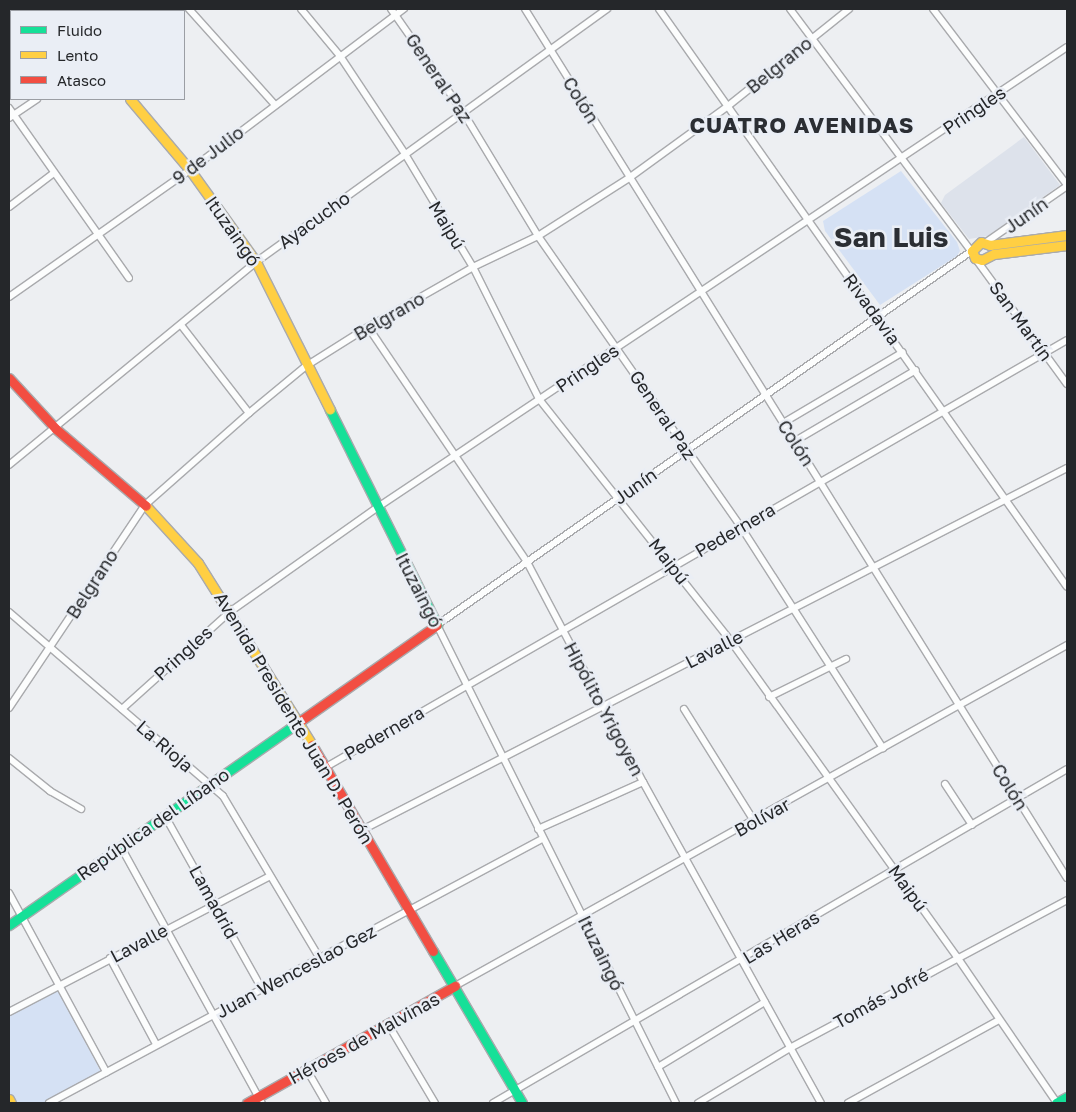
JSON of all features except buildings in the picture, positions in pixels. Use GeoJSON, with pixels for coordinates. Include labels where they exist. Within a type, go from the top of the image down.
{"type":"FeatureCollection","features":[{"type":"Feature","properties":{"kind":"street"},"geometry":{"type":"LineString","coordinates":[[189,9],[275,105]]}},
{"type":"Feature","properties":{"kind":"street","name":"Maipú"},"geometry":{"type":"LineString","coordinates":[[301,9],[340,56],[405,154],[473,267],[539,399],[730,640],[957,957],[1057,1103]]}},
{"type":"Feature","properties":{"kind":"street","name":"9 de Julio"},"geometry":{"type":"LineString","coordinates":[[9,296],[190,170],[340,56],[393,12],[404,9]]}},
{"type":"Feature","properties":{"kind":"street","name":"Colón"},"geometry":{"type":"LineString","coordinates":[[525,9],[1067,878]]}},
{"type":"Feature","properties":{"kind":"street","name":"Ayacucho"},"geometry":{"type":"LineString","coordinates":[[9,465],[56,429],[256,262],[607,9]]}},
{"type":"Feature","properties":{"kind":"street","name":"Rivadavia"},"geometry":{"type":"LineString","coordinates":[[658,9],[808,222],[878,316],[1067,586]]}},
{"type":"Feature","properties":{"kind":"street","name":"San Martín"},"geometry":{"type":"LineString","coordinates":[[790,9],[810,39],[973,254],[1067,384]]}},
{"type":"Feature","properties":{"kind":"street","name":"Belgrano"},"geometry":{"type":"LineString","coordinates":[[9,708],[145,505],[249,413],[306,366],[368,327],[473,267],[538,236],[629,178],[728,106],[849,9]]}},
{"type":"Feature","properties":{"kind":"street"},"geometry":{"type":"LineString","coordinates":[[934,9],[999,93],[1067,186]]}},
{"type":"Feature","properties":{"kind":"street","name":"General Paz"},"geometry":{"type":"LineString","coordinates":[[393,12],[463,112],[538,236],[741,527],[883,748]]}},
{"type":"Feature","properties":{"kind":"street","name":"Pringles"},"geometry":{"type":"LineString","coordinates":[[122,709],[230,611],[539,399],[901,160],[1067,47]]}},
{"type":"Feature","properties":{"kind":"street"},"geometry":{"type":"LineString","coordinates":[[11,116],[35,100]]}},
{"type":"Feature","properties":{"kind":"street","name":"Ituzaingó"},"geometry":{"type":"LineString","coordinates":[[131,100],[190,170],[256,262],[542,839],[583,916],[676,1103]]}},
{"type":"Feature","properties":{"kind":"street"},"geometry":{"type":"LineString","coordinates":[[9,108],[11,116],[54,172],[130,278]]}},
{"type":"Feature","properties":{"kind":"street"},"geometry":{"type":"LineString","coordinates":[[9,207],[54,172]]}},
{"type":"Feature","properties":{"kind":"street","name":"Junín"},"geometry":{"type":"LineString","coordinates":[[985,243],[1067,186]]}},
{"type":"Feature","properties":{"kind":"street"},"geometry":{"type":"LineString","coordinates":[[1067,235],[977,244],[973,254],[982,260],[994,254],[1067,245]]}},
{"type":"Feature","properties":{"kind":"street"},"geometry":{"type":"LineString","coordinates":[[956,262],[961,252],[961,239]]}},
{"type":"Feature","properties":{"kind":"street","name":"Junín"},"geometry":{"type":"LineString","coordinates":[[298,723],[878,316],[956,262],[973,254]]}},
{"type":"Feature","properties":{"kind":"street"},"geometry":{"type":"LineString","coordinates":[[181,325],[249,413]]}},
{"type":"Feature","properties":{"kind":"street","name":"Hipólito Yrigoyen"},"geometry":{"type":"LineString","coordinates":[[368,327],[454,457],[527,562],[644,782],[821,1103]]}},
{"type":"Feature","properties":{"kind":"street","name":"Pedernera"},"geometry":{"type":"LineString","coordinates":[[326,767],[820,480],[1067,340]]}},
{"type":"Feature","properties":{"kind":"street"},"geometry":{"type":"LineString","coordinates":[[783,422],[903,352]]}},
{"type":"Feature","properties":{"kind":"street"},"geometry":{"type":"LineString","coordinates":[[795,441],[916,370]]}},
{"type":"Feature","properties":{"kind":"street","name":"Avenida Presidente Juan D. Perón"},"geometry":{"type":"LineString","coordinates":[[9,378],[56,429],[145,505],[195,559],[230,611],[326,767],[522,1103]]}},
{"type":"Feature","properties":{"kind":"street","name":"Lavalle"},"geometry":{"type":"LineString","coordinates":[[362,830],[1067,468]]}},
{"type":"Feature","properties":{"kind":"street","name":"La Rioja"},"geometry":{"type":"LineString","coordinates":[[9,612],[223,796],[320,960]]}},
{"type":"Feature","properties":{"kind":"street","name":"Bolívar"},"geometry":{"type":"LineString","coordinates":[[455,986],[830,779],[1067,645]]}},
{"type":"Feature","properties":{"kind":"street"},"geometry":{"type":"LineString","coordinates":[[770,696],[846,659]]}},
{"type":"Feature","properties":{"kind":"street"},"geometry":{"type":"LineString","coordinates":[[684,709],[754,821]]}},
{"type":"Feature","properties":{"kind":"street","name":"República del Líbano"},"geometry":{"type":"LineString","coordinates":[[9,925],[298,723]]}},
{"type":"Feature","properties":{"kind":"street"},"geometry":{"type":"LineString","coordinates":[[9,758],[50,791],[81,810]]}},
{"type":"Feature","properties":{"kind":"street","name":"Las Heras"},"geometry":{"type":"LineString","coordinates":[[493,1103],[636,1023],[1067,769]]}},
{"type":"Feature","properties":{"kind":"street"},"geometry":{"type":"LineString","coordinates":[[538,829],[644,782]]}},
{"type":"Feature","properties":{"kind":"street"},"geometry":{"type":"LineString","coordinates":[[946,784],[972,825]]}},
{"type":"Feature","properties":{"kind":"street","name":"Lamadrid"},"geometry":{"type":"LineString","coordinates":[[165,816],[216,903],[262,989]]}},
{"type":"Feature","properties":{"kind":"street","name":"Juan Wenceslao Gez"},"geometry":{"type":"LineString","coordinates":[[49,1103],[156,1044],[320,960],[542,839]]}},
{"type":"Feature","properties":{"kind":"street"},"geometry":{"type":"LineString","coordinates":[[121,847],[260,1100]]}},
{"type":"Feature","properties":{"kind":"street","name":"Lavalle"},"geometry":{"type":"LineString","coordinates":[[9,1012],[270,876]]}},
{"type":"Feature","properties":{"kind":"street"},"geometry":{"type":"LineString","coordinates":[[9,893],[106,1072]]}},
{"type":"Feature","properties":{"kind":"street","name":"Tomás Jofré"},"geometry":{"type":"LineString","coordinates":[[698,1103],[790,1048],[957,957],[1067,900]]}},
{"type":"Feature","properties":{"kind":"street"},"geometry":{"type":"LineString","coordinates":[[110,958],[156,1044]]}},
{"type":"Feature","properties":{"kind":"street","name":"Héroes de Malvinas"},"geometry":{"type":"LineString","coordinates":[[247,1103],[260,1100],[307,1070],[455,986]]}},
{"type":"Feature","properties":{"kind":"street"},"geometry":{"type":"LineString","coordinates":[[658,1067],[765,1002]]}},
{"type":"Feature","properties":{"kind":"street"},"geometry":{"type":"LineString","coordinates":[[848,1103],[999,1020]]}},
{"type":"Feature","properties":{"kind":"street"},"geometry":{"type":"LineString","coordinates":[[388,1024],[435,1103]]}},
{"type":"Feature","properties":{"kind":"street"},"geometry":{"type":"LineString","coordinates":[[307,1070],[326,1103]]}},
{"type":"Feature","properties":{"kind":"street"},"geometry":{"type":"LineString","coordinates":[[1057,1103],[1067,1097]]}},
{"type":"Feature","properties":{"kind":"street"},"geometry":{"type":"LineString","coordinates":[[9,1099],[11,1103]]}},
{"type":"Feature","properties":{"kind":"shaded area"},"geometry":{"type":"Polygon","coordinates":[[[1024,137],[1060,185],[988,236],[969,239],[941,203],[945,195],[1024,137]]]}},
{"type":"Feature","properties":{"kind":"shaded area"},"geometry":{"type":"Polygon","coordinates":[[[901,171],[957,242],[960,251],[957,256],[880,305],[825,231],[823,221],[901,171]]]}},
{"type":"Feature","properties":{"kind":"shaded area"},"geometry":{"type":"Polygon","coordinates":[[[54,992],[59,992],[101,1072],[44,1103],[15,1103],[9,1092],[9,1016],[54,992]]]}},
{"type":"Feature","properties":{"kind":"traffic: fast"},"geometry":{"type":"LineString","coordinates":[[330,410],[437,625]]}},
{"type":"Feature","properties":{"kind":"traffic: fast"},"geometry":{"type":"LineString","coordinates":[[9,925],[296,724]]}},
{"type":"Feature","properties":{"kind":"traffic: fast"},"geometry":{"type":"LineString","coordinates":[[433,951],[522,1103]]}},
{"type":"Feature","properties":{"kind":"traffic: fast"},"geometry":{"type":"LineString","coordinates":[[1056,1103],[1067,1097]]}},
{"type":"Feature","properties":{"kind":"traffic: slow"},"geometry":{"type":"LineString","coordinates":[[131,100],[190,170],[256,262],[330,410]]}},
{"type":"Feature","properties":{"kind":"traffic: slow"},"geometry":{"type":"LineString","coordinates":[[1067,235],[990,245],[981,242],[972,251],[975,258],[982,260],[994,254],[1067,245]]}},
{"type":"Feature","properties":{"kind":"traffic: slow"},"geometry":{"type":"LineString","coordinates":[[146,506],[198,563],[312,745]]}},
{"type":"Feature","properties":{"kind":"traffic: slow"},"geometry":{"type":"LineString","coordinates":[[9,1099],[11,1103]]}},
{"type":"Feature","properties":{"kind":"traffic: jam"},"geometry":{"type":"LineString","coordinates":[[9,378],[56,429],[146,506]]}},
{"type":"Feature","properties":{"kind":"traffic: jam"},"geometry":{"type":"LineString","coordinates":[[296,724],[437,625]]}},
{"type":"Feature","properties":{"kind":"traffic: jam"},"geometry":{"type":"LineString","coordinates":[[312,745],[433,951]]}},
{"type":"Feature","properties":{"kind":"traffic: jam"},"geometry":{"type":"LineString","coordinates":[[247,1103],[455,986]]}},
{"type":"Feature","properties":{"kind":"district","name":"CUATRO AVENIDAS"},"geometry":{"type":"Point","coordinates":[802,125]}},
{"type":"Feature","properties":{"kind":"district","name":"San Luis"},"geometry":{"type":"Point","coordinates":[891,237]}}]}
